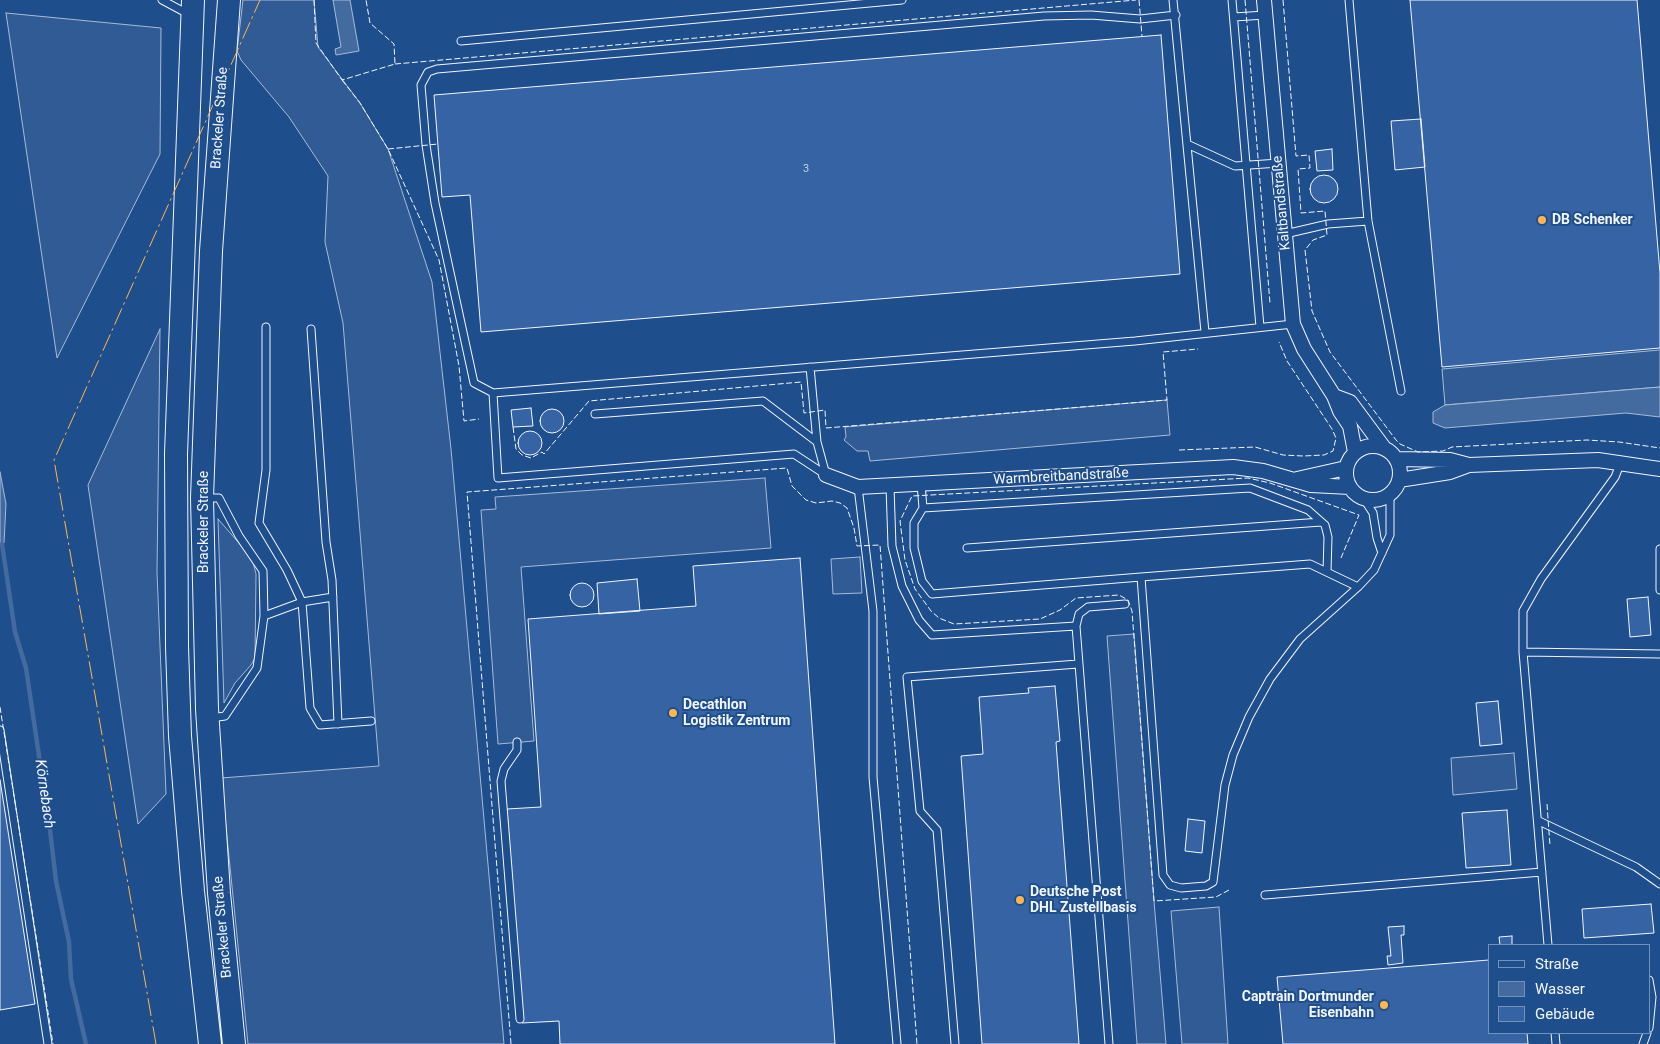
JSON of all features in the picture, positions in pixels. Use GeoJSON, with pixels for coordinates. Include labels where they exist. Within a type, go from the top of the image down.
{"type":"FeatureCollection","features":[{"type":"Feature","properties":{"kind":"highway","name":"Brackeler Straße"},"geometry":{"type":"LineString","coordinates":[[229,0],[211,250],[202,498],[208,718],[219,893],[234,1038]]}},
{"type":"Feature","properties":{"kind":"highway","name":"Brackeler Straße"},"geometry":{"type":"LineString","coordinates":[[192,8],[176,417],[177,627],[181,746],[193,891],[210,1044]]}},
{"type":"Feature","properties":{"kind":"street","name":"Kaltbandstraße"},"geometry":{"type":"LineString","coordinates":[[1264,0],[1293,324],[1304,349],[1334,396],[1340,411],[1350,426],[1355,452]]}},
{"type":"Feature","properties":{"kind":"street","name":"Kaltbandstraße"},"geometry":{"type":"LineString","coordinates":[[1334,396],[1350,402],[1384,448]]}},
{"type":"Feature","properties":{"kind":"street"},"geometry":{"type":"LineString","coordinates":[[1370,446],[1384,448],[1400,467],[1399,480],[1390,494],[1382,498],[1364,498],[1350,487],[1346,478],[1346,468],[1355,452],[1370,446]]}},
{"type":"Feature","properties":{"kind":"street"},"geometry":{"type":"LineString","coordinates":[[1396,460],[1450,460],[1469,465]]}},
{"type":"Feature","properties":{"kind":"street"},"geometry":{"type":"LineString","coordinates":[[1399,480],[1450,472],[1469,465],[1555,460],[1621,462],[1660,469]]}},
{"type":"Feature","properties":{"kind":"street","name":"Warmbreitbandstraße"},"geometry":{"type":"LineString","coordinates":[[826,475],[858,487],[1232,467],[1297,479],[1310,484],[1350,487]]}},
{"type":"Feature","properties":{"kind":"street","name":"Warmbreitbandstraße"},"geometry":{"type":"LineString","coordinates":[[1297,479],[1346,468]]}},
{"type":"Feature","properties":{"kind":"lane"},"geometry":{"type":"LineString","coordinates":[[162,0],[192,8]]}},
{"type":"Feature","properties":{"kind":"lane"},"geometry":{"type":"LineString","coordinates":[[461,41],[902,0]]}},
{"type":"Feature","properties":{"kind":"lane"},"geometry":{"type":"LineString","coordinates":[[1173,0],[1176,15],[1205,332]]}},
{"type":"Feature","properties":{"kind":"lane"},"geometry":{"type":"LineString","coordinates":[[1232,0],[1260,327]]}},
{"type":"Feature","properties":{"kind":"lane"},"geometry":{"type":"LineString","coordinates":[[1349,0],[1368,221],[1401,391]]}},
{"type":"Feature","properties":{"kind":"lane"},"geometry":{"type":"LineString","coordinates":[[1176,15],[1140,19],[1091,15],[1044,16],[437,69],[428,72],[421,85],[426,145],[435,203],[474,383],[492,393],[1126,342],[1293,324]]}},
{"type":"Feature","properties":{"kind":"lane"},"geometry":{"type":"LineString","coordinates":[[1234,17],[1265,15]]}},
{"type":"Feature","properties":{"kind":"lane"},"geometry":{"type":"LineString","coordinates":[[1187,144],[1235,166],[1279,163]]}},
{"type":"Feature","properties":{"kind":"lane"},"geometry":{"type":"LineString","coordinates":[[1285,234],[1328,224],[1368,221]]}},
{"type":"Feature","properties":{"kind":"lane"},"geometry":{"type":"LineString","coordinates":[[266,327],[266,470],[259,523],[287,570],[302,602],[310,708],[320,725],[371,721]]}},
{"type":"Feature","properties":{"kind":"lane"},"geometry":{"type":"LineString","coordinates":[[311,329],[326,542],[333,597],[338,724]]}},
{"type":"Feature","properties":{"kind":"lane"},"geometry":{"type":"LineString","coordinates":[[810,367],[816,442],[826,475]]}},
{"type":"Feature","properties":{"kind":"lane"},"geometry":{"type":"LineString","coordinates":[[492,393],[498,478],[794,454],[826,475]]}},
{"type":"Feature","properties":{"kind":"lane"},"geometry":{"type":"LineString","coordinates":[[595,414],[763,401],[816,442]]}},
{"type":"Feature","properties":{"kind":"lane"},"geometry":{"type":"LineString","coordinates":[[1548,944],[1523,652],[1523,611],[1541,579],[1615,477],[1621,462]]}},
{"type":"Feature","properties":{"kind":"lane"},"geometry":{"type":"LineString","coordinates":[[921,484],[923,508],[914,523],[914,548],[922,581],[932,594],[1310,564],[1358,587]]}},
{"type":"Feature","properties":{"kind":"lane"},"geometry":{"type":"LineString","coordinates":[[890,486],[892,546],[902,586],[919,620],[932,635],[1076,626]]}},
{"type":"Feature","properties":{"kind":"lane"},"geometry":{"type":"LineString","coordinates":[[858,487],[873,611],[873,777],[897,1044]]}},
{"type":"Feature","properties":{"kind":"lane"},"geometry":{"type":"LineString","coordinates":[[923,508],[1250,488],[1308,510],[1321,522],[1328,537],[1327,572]]}},
{"type":"Feature","properties":{"kind":"lane"},"geometry":{"type":"LineString","coordinates":[[1141,577],[1163,875],[1170,885],[1181,888],[1206,886],[1213,882],[1216,868],[1222,803],[1233,755],[1249,717],[1270,679],[1300,639],[1358,587],[1374,570],[1390,535],[1390,494]]}},
{"type":"Feature","properties":{"kind":"lane"},"geometry":{"type":"LineString","coordinates":[[202,498],[219,498],[239,536],[263,571],[264,616],[258,668],[225,716],[208,718]]}},
{"type":"Feature","properties":{"kind":"lane"},"geometry":{"type":"LineString","coordinates":[[1364,498],[1373,513],[1377,538],[1382,553]]}},
{"type":"Feature","properties":{"kind":"lane"},"geometry":{"type":"LineString","coordinates":[[967,548],[1321,522]]}},
{"type":"Feature","properties":{"kind":"lane"},"geometry":{"type":"LineString","coordinates":[[1660,549],[1660,590]]}},
{"type":"Feature","properties":{"kind":"lane"},"geometry":{"type":"LineString","coordinates":[[264,616],[302,602],[333,597]]}},
{"type":"Feature","properties":{"kind":"lane"},"geometry":{"type":"LineString","coordinates":[[1109,1044],[1076,626],[1079,614],[1088,607],[1124,604]]}},
{"type":"Feature","properties":{"kind":"lane"},"geometry":{"type":"LineString","coordinates":[[1523,652],[1660,654]]}},
{"type":"Feature","properties":{"kind":"lane"},"geometry":{"type":"LineString","coordinates":[[955,1044],[937,830],[920,811],[907,677],[1078,664]]}},
{"type":"Feature","properties":{"kind":"lane"},"geometry":{"type":"LineString","coordinates":[[0,730],[48,1044]]}},
{"type":"Feature","properties":{"kind":"lane"},"geometry":{"type":"LineString","coordinates":[[517,742],[518,750],[504,769],[501,781],[520,1019]]}},
{"type":"Feature","properties":{"kind":"lane"},"geometry":{"type":"LineString","coordinates":[[1539,822],[1636,867],[1660,884]]}},
{"type":"Feature","properties":{"kind":"lane"},"geometry":{"type":"LineString","coordinates":[[1264,896],[1542,872]]}},
{"type":"Feature","properties":{"kind":"lane"},"geometry":{"type":"LineString","coordinates":[[1650,985],[1652,996],[1650,1017]]}},
{"type":"Feature","properties":{"kind":"shaded area"},"geometry":{"type":"Polygon","coordinates":[[[243,0],[314,0],[318,47],[360,103],[388,149],[432,282],[451,449],[504,1044],[248,1044],[221,778],[379,766],[343,323],[325,242],[328,176],[289,117],[241,60],[237,51],[243,0]]]}},
{"type":"Feature","properties":{"kind":"shaded area"},"geometry":{"type":"Polygon","coordinates":[[[6,13],[161,28],[160,154],[57,358],[6,13]]]}},
{"type":"Feature","properties":{"kind":"shaded area"},"geometry":{"type":"Polygon","coordinates":[[[160,329],[157,572],[166,794],[138,824],[88,485],[160,329]]]}},
{"type":"Feature","properties":{"kind":"shaded area"},"geometry":{"type":"Polygon","coordinates":[[[1660,350],[1660,387],[1445,405],[1442,369],[1660,350]]]}},
{"type":"Feature","properties":{"kind":"shaded area"},"geometry":{"type":"Polygon","coordinates":[[[1167,400],[1170,435],[870,461],[868,451],[857,451],[844,440],[846,437],[845,427],[1167,400]]]}},
{"type":"Feature","properties":{"kind":"shaded area"},"geometry":{"type":"Polygon","coordinates":[[[765,478],[771,548],[521,567],[534,741],[498,744],[481,510],[496,509],[495,497],[765,478]]]}},
{"type":"Feature","properties":{"kind":"shaded area"},"geometry":{"type":"Polygon","coordinates":[[[218,519],[252,558],[256,574],[255,658],[235,683],[224,703],[218,519]]]}},
{"type":"Feature","properties":{"kind":"shaded area"},"geometry":{"type":"Polygon","coordinates":[[[860,557],[862,593],[833,594],[831,559],[860,557]]]}},
{"type":"Feature","properties":{"kind":"shaded area"},"geometry":{"type":"Polygon","coordinates":[[[1134,634],[1166,1044],[1137,1044],[1107,636],[1134,634]]]}},
{"type":"Feature","properties":{"kind":"shaded area"},"geometry":{"type":"Polygon","coordinates":[[[1514,753],[1517,789],[1453,795],[1451,758],[1514,753]]]}},
{"type":"Feature","properties":{"kind":"shaded area"},"geometry":{"type":"Polygon","coordinates":[[[1219,907],[1228,1044],[1182,1044],[1171,911],[1219,907]]]}},
{"type":"Feature","properties":{"kind":"water"},"geometry":{"type":"Polygon","coordinates":[[[333,0],[350,0],[359,51],[336,55],[335,49],[341,47],[333,0]]]}},
{"type":"Feature","properties":{"kind":"water"},"geometry":{"type":"Polygon","coordinates":[[[1660,387],[1660,417],[1626,413],[1445,428],[1433,423],[1433,412],[1445,405],[1660,387]]]}},
{"type":"Feature","properties":{"kind":"water"},"geometry":{"type":"Polygon","coordinates":[[[0,472],[6,504],[4,543],[0,543],[0,472]]]}},
{"type":"Feature","properties":{"kind":"building","name":"DB Schenker"},"geometry":{"type":"Polygon","coordinates":[[[1410,0],[1637,0],[1660,273],[1660,348],[1442,367],[1410,0]]]}},
{"type":"Feature","properties":{"kind":"building"},"geometry":{"type":"Polygon","coordinates":[[[1161,35],[1180,274],[481,332],[470,195],[442,197],[434,95],[1161,35]]]}},
{"type":"Feature","properties":{"kind":"building"},"geometry":{"type":"Polygon","coordinates":[[[1421,119],[1425,167],[1395,170],[1391,121],[1421,119]]]}},
{"type":"Feature","properties":{"kind":"building"},"geometry":{"type":"Polygon","coordinates":[[[1332,149],[1333,170],[1317,171],[1315,151],[1332,149]]]}},
{"type":"Feature","properties":{"kind":"building"},"geometry":{"type":"Polygon","coordinates":[[[1324,175],[1334,179],[1338,189],[1334,199],[1324,203],[1314,199],[1310,189],[1314,179],[1324,175]]]}},
{"type":"Feature","properties":{"kind":"building"},"geometry":{"type":"Polygon","coordinates":[[[531,408],[533,426],[513,427],[511,410],[531,408]]]}},
{"type":"Feature","properties":{"kind":"building"},"geometry":{"type":"Polygon","coordinates":[[[552,409],[561,412],[564,421],[561,430],[552,433],[543,430],[540,421],[543,412],[552,409]]]}},
{"type":"Feature","properties":{"kind":"building"},"geometry":{"type":"Polygon","coordinates":[[[530,431],[539,434],[542,443],[539,452],[530,455],[521,452],[518,443],[521,434],[530,431]]]}},
{"type":"Feature","properties":{"kind":"building","name":"Decathlon Logistik Zentrum"},"geometry":{"type":"Polygon","coordinates":[[[800,558],[835,1044],[560,1044],[559,1021],[522,1023],[507,809],[541,807],[528,619],[696,606],[693,566],[800,558]]]}},
{"type":"Feature","properties":{"kind":"building"},"geometry":{"type":"Polygon","coordinates":[[[637,579],[640,611],[599,614],[597,583],[637,579]]]}},
{"type":"Feature","properties":{"kind":"building"},"geometry":{"type":"Polygon","coordinates":[[[582,583],[591,586],[594,595],[591,604],[582,607],[573,604],[570,595],[573,586],[582,583]]]}},
{"type":"Feature","properties":{"kind":"building"},"geometry":{"type":"Polygon","coordinates":[[[1648,597],[1651,635],[1630,637],[1627,599],[1648,597]]]}},
{"type":"Feature","properties":{"kind":"building","name":"Deutsche Post DHL Zustellbasis"},"geometry":{"type":"Polygon","coordinates":[[[1055,686],[1060,741],[1056,742],[1079,1044],[982,1044],[961,756],[983,754],[979,697],[1029,693],[1028,688],[1055,686]]]}},
{"type":"Feature","properties":{"kind":"building"},"geometry":{"type":"Polygon","coordinates":[[[1498,701],[1502,744],[1480,746],[1476,703],[1498,701]]]}},
{"type":"Feature","properties":{"kind":"building"},"geometry":{"type":"Polygon","coordinates":[[[0,780],[35,1004],[0,1010],[0,780]]]}},
{"type":"Feature","properties":{"kind":"building"},"geometry":{"type":"Polygon","coordinates":[[[1507,810],[1511,865],[1466,868],[1462,813],[1507,810]]]}},
{"type":"Feature","properties":{"kind":"building"},"geometry":{"type":"Polygon","coordinates":[[[1188,819],[1205,821],[1202,853],[1185,851],[1188,819]]]}},
{"type":"Feature","properties":{"kind":"building"},"geometry":{"type":"Polygon","coordinates":[[[1651,904],[1654,933],[1584,938],[1582,909],[1651,904]]]}},
{"type":"Feature","properties":{"kind":"building"},"geometry":{"type":"Polygon","coordinates":[[[1404,926],[1404,935],[1401,935],[1403,963],[1388,965],[1387,956],[1391,956],[1388,927],[1404,926]]]}},
{"type":"Feature","properties":{"kind":"building"},"geometry":{"type":"Polygon","coordinates":[[[1512,936],[1512,944],[1500,944],[1499,937],[1512,936]]]}},
{"type":"Feature","properties":{"kind":"building","name":"Captrain Dortmunder Eisenbahn"},"geometry":{"type":"Polygon","coordinates":[[[1488,960],[1488,1034],[1527,1034],[1528,1044],[1283,1044],[1277,977],[1488,960]]]}},
{"type":"Feature","properties":{"kind":"waterway","name":"Körnebach"},"geometry":{"type":"LineString","coordinates":[[2,544],[15,632],[26,668],[56,881],[69,942],[71,979],[86,1044]]}},
{"type":"Feature","properties":{"kind":"fence"},"geometry":{"type":"LineString","coordinates":[[314,0],[316,43],[342,80],[395,64],[394,44],[370,23],[366,0]]}},
{"type":"Feature","properties":{"kind":"fence"},"geometry":{"type":"LineString","coordinates":[[395,64],[1136,0]]}},
{"type":"Feature","properties":{"kind":"fence"},"geometry":{"type":"LineString","coordinates":[[1139,0],[1142,36]]}},
{"type":"Feature","properties":{"kind":"fence"},"geometry":{"type":"LineString","coordinates":[[1245,0],[1270,303]]}},
{"type":"Feature","properties":{"kind":"fence"},"geometry":{"type":"LineString","coordinates":[[1283,0],[1296,156],[1309,155],[1310,168],[1298,169],[1301,213],[1325,211],[1327,235],[1313,240],[1305,250],[1312,311],[1330,352],[1396,440],[1400,444],[1418,452],[1443,451],[1452,447],[1587,440],[1660,448]]}},
{"type":"Feature","properties":{"kind":"fence"},"geometry":{"type":"LineString","coordinates":[[342,80],[360,103],[388,149],[439,260],[459,366],[464,421],[479,419]]}},
{"type":"Feature","properties":{"kind":"fence"},"geometry":{"type":"LineString","coordinates":[[388,149],[438,144]]}},
{"type":"Feature","properties":{"kind":"fence"},"geometry":{"type":"LineString","coordinates":[[1179,450],[1255,447],[1283,455],[1303,456],[1324,455],[1333,451],[1336,438],[1332,429],[1287,361],[1279,342]]}},
{"type":"Feature","properties":{"kind":"fence"},"geometry":{"type":"LineString","coordinates":[[513,427],[516,449],[522,455],[531,458],[542,452],[544,454],[589,401],[801,382],[804,413],[825,410],[826,428],[1167,400],[1163,352],[1198,349]]}},
{"type":"Feature","properties":{"kind":"fence"},"geometry":{"type":"LineString","coordinates":[[511,1044],[467,492],[787,468],[792,486],[806,500],[816,503],[832,501],[840,503],[847,508],[854,528],[857,546],[880,545],[917,1044]]}},
{"type":"Feature","properties":{"kind":"fence"},"geometry":{"type":"LineString","coordinates":[[1229,890],[1216,897],[1154,901],[1132,611],[1128,600],[1119,595],[1076,598],[1060,610],[1040,619],[954,624],[939,618],[931,611],[915,589],[905,560],[900,521],[912,496],[1248,478],[1270,483],[1359,515],[1341,558]]}},
{"type":"Feature","properties":{"kind":"fence"},"geometry":{"type":"LineString","coordinates":[[0,707],[53,1044]]}},
{"type":"Feature","properties":{"kind":"fence"},"geometry":{"type":"LineString","coordinates":[[1547,804],[1550,846]]}},
{"type":"Feature","properties":{"kind":"power"},"geometry":{"type":"LineString","coordinates":[[156,1044],[54,460],[260,0]]}},
{"type":"Feature","properties":{"kind":"place","name":"DB Schenker"},"geometry":{"type":"Point","coordinates":[1542,220]}},
{"type":"Feature","properties":{"kind":"place","name":"Decathlon Logistik Zentrum"},"geometry":{"type":"Point","coordinates":[673,713]}},
{"type":"Feature","properties":{"kind":"place","name":"Deutsche Post DHL Zustellbasis"},"geometry":{"type":"Point","coordinates":[1020,900]}},
{"type":"Feature","properties":{"kind":"place","name":"Captrain Dortmunder Eisenbahn"},"geometry":{"type":"Point","coordinates":[1384,1005]}}]}
